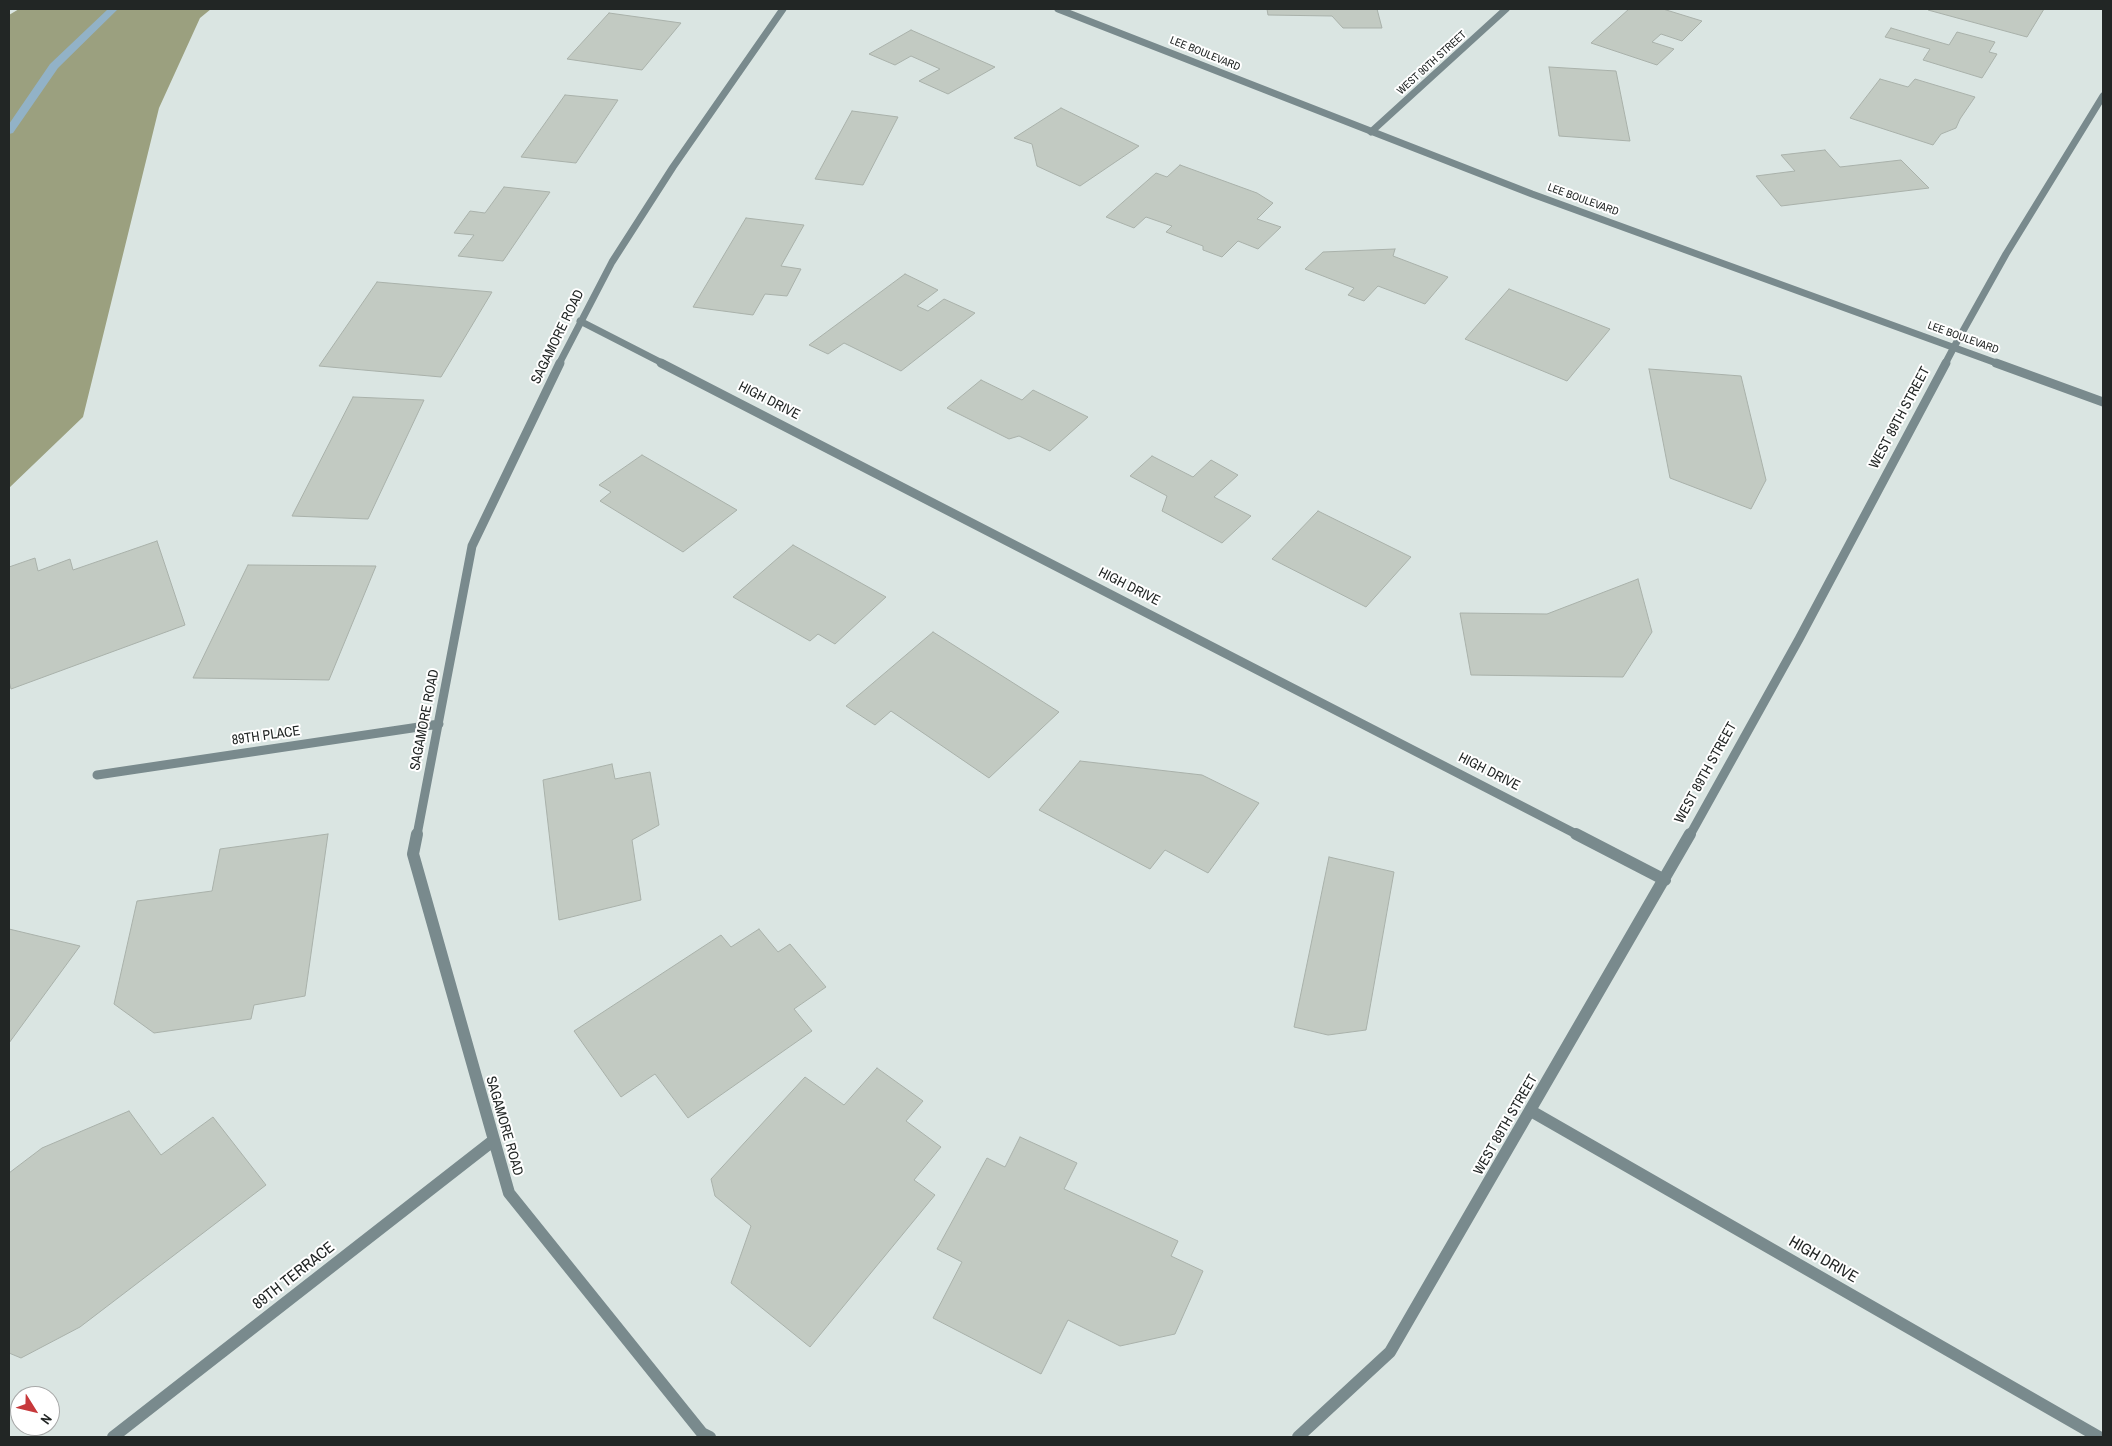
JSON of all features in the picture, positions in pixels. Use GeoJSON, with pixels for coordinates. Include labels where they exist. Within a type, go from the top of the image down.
{"type":"FeatureCollection","features":[{"type":"Feature","properties":{"kind":"street","name":"SAGAMORE ROAD"},"geometry":{"type":"LineString","coordinates":[[710,1437],[702,1433],[509,1193],[414,854],[472,546],[580,321],[612,262],[673,167],[783,9]]}},
{"type":"Feature","properties":{"kind":"street","name":"LEE BOULEVARD"},"geometry":{"type":"LineString","coordinates":[[1058,9],[1532,194],[2103,402]]}},
{"type":"Feature","properties":{"kind":"street","name":"WEST 90TH STREET"},"geometry":{"type":"LineString","coordinates":[[1371,132],[1506,9]]}},
{"type":"Feature","properties":{"kind":"street","name":"WEST 89TH STREET"},"geometry":{"type":"LineString","coordinates":[[1298,1437],[1390,1352],[1665,880],[1799,639],[1954,347],[2006,254],[2103,96]]}},
{"type":"Feature","properties":{"kind":"street","name":"HIGH DRIVE"},"geometry":{"type":"LineString","coordinates":[[580,321],[1665,880]]}},
{"type":"Feature","properties":{"kind":"street","name":"89TH PLACE"},"geometry":{"type":"LineString","coordinates":[[97,775],[439,724]]}},
{"type":"Feature","properties":{"kind":"street","name":"HIGH DRIVE"},"geometry":{"type":"LineString","coordinates":[[1531,1111],[2099,1437]]}},
{"type":"Feature","properties":{"kind":"street","name":"89TH TERRACE"},"geometry":{"type":"LineString","coordinates":[[113,1437],[494,1140]]}},
{"type":"Feature","properties":{"kind":"green space"},"geometry":{"type":"Polygon","coordinates":[[[19,9],[211,9],[200,18],[159,108],[83,417],[9,488],[9,15],[19,9]]]}},
{"type":"Feature","properties":{"kind":"building"},"geometry":{"type":"Polygon","coordinates":[[[1267,9],[1377,9],[1382,28],[1343,28],[1332,16],[1268,15],[1267,9]]]}},
{"type":"Feature","properties":{"kind":"building"},"geometry":{"type":"Polygon","coordinates":[[[1629,9],[1663,9],[1702,21],[1682,41],[1661,34],[1652,42],[1674,49],[1657,65],[1591,43],[1629,9]]]}},
{"type":"Feature","properties":{"kind":"building"},"geometry":{"type":"Polygon","coordinates":[[[1929,9],[2044,9],[2027,37],[1929,9]]]}},
{"type":"Feature","properties":{"kind":"building"},"geometry":{"type":"Polygon","coordinates":[[[609,13],[681,23],[642,70],[567,59],[609,13]]]}},
{"type":"Feature","properties":{"kind":"building"},"geometry":{"type":"Polygon","coordinates":[[[1891,28],[1949,45],[1957,32],[1995,42],[1989,52],[1997,54],[1982,78],[1923,60],[1930,49],[1885,37],[1891,28]]]}},
{"type":"Feature","properties":{"kind":"building"},"geometry":{"type":"Polygon","coordinates":[[[911,30],[995,67],[948,94],[919,81],[940,69],[911,56],[895,65],[869,54],[911,30]]]}},
{"type":"Feature","properties":{"kind":"building"},"geometry":{"type":"Polygon","coordinates":[[[1549,67],[1616,71],[1630,141],[1559,136],[1549,67]]]}},
{"type":"Feature","properties":{"kind":"building"},"geometry":{"type":"Polygon","coordinates":[[[1880,79],[1908,87],[1915,79],[1975,97],[1956,128],[1941,134],[1933,145],[1850,118],[1880,79]]]}},
{"type":"Feature","properties":{"kind":"building"},"geometry":{"type":"Polygon","coordinates":[[[565,95],[618,100],[576,163],[521,157],[565,95]]]}},
{"type":"Feature","properties":{"kind":"building"},"geometry":{"type":"Polygon","coordinates":[[[1061,108],[1139,146],[1080,186],[1037,166],[1032,144],[1014,138],[1061,108]]]}},
{"type":"Feature","properties":{"kind":"building"},"geometry":{"type":"Polygon","coordinates":[[[852,111],[898,117],[863,185],[815,179],[852,111]]]}},
{"type":"Feature","properties":{"kind":"building"},"geometry":{"type":"Polygon","coordinates":[[[1825,150],[1840,167],[1901,160],[1929,188],[1781,206],[1756,176],[1795,171],[1781,155],[1825,150]]]}},
{"type":"Feature","properties":{"kind":"building"},"geometry":{"type":"Polygon","coordinates":[[[1180,165],[1257,193],[1273,203],[1257,219],[1281,227],[1258,249],[1238,241],[1222,257],[1203,250],[1203,246],[1166,232],[1172,226],[1146,217],[1134,228],[1106,217],[1156,173],[1167,177],[1180,165]]]}},
{"type":"Feature","properties":{"kind":"building"},"geometry":{"type":"Polygon","coordinates":[[[504,187],[550,192],[503,261],[458,256],[474,235],[454,233],[470,211],[485,213],[504,187]]]}},
{"type":"Feature","properties":{"kind":"building"},"geometry":{"type":"Polygon","coordinates":[[[746,218],[804,225],[781,266],[801,269],[787,296],[765,294],[753,315],[693,307],[746,218]]]}},
{"type":"Feature","properties":{"kind":"building"},"geometry":{"type":"Polygon","coordinates":[[[1395,249],[1393,256],[1448,277],[1425,304],[1378,286],[1364,301],[1348,295],[1354,288],[1305,269],[1323,252],[1395,249]]]}},
{"type":"Feature","properties":{"kind":"building"},"geometry":{"type":"Polygon","coordinates":[[[905,274],[938,290],[917,306],[928,311],[944,299],[975,313],[901,371],[844,343],[828,354],[809,345],[905,274]]]}},
{"type":"Feature","properties":{"kind":"building"},"geometry":{"type":"Polygon","coordinates":[[[377,282],[492,292],[441,377],[319,366],[377,282]]]}},
{"type":"Feature","properties":{"kind":"building"},"geometry":{"type":"Polygon","coordinates":[[[1509,289],[1610,329],[1567,381],[1465,339],[1509,289]]]}},
{"type":"Feature","properties":{"kind":"building"},"geometry":{"type":"Polygon","coordinates":[[[1649,369],[1741,376],[1766,480],[1751,509],[1670,478],[1649,369]]]}},
{"type":"Feature","properties":{"kind":"building"},"geometry":{"type":"Polygon","coordinates":[[[981,380],[1022,400],[1033,390],[1088,417],[1050,451],[1019,436],[1009,439],[947,408],[981,380]]]}},
{"type":"Feature","properties":{"kind":"building"},"geometry":{"type":"Polygon","coordinates":[[[353,397],[424,400],[368,519],[292,516],[353,397]]]}},
{"type":"Feature","properties":{"kind":"building"},"geometry":{"type":"Polygon","coordinates":[[[642,455],[737,510],[683,552],[600,501],[611,492],[599,485],[642,455]]]}},
{"type":"Feature","properties":{"kind":"building"},"geometry":{"type":"Polygon","coordinates":[[[1152,456],[1193,477],[1211,460],[1238,475],[1214,497],[1251,516],[1222,543],[1162,511],[1167,496],[1130,476],[1152,456]]]}},
{"type":"Feature","properties":{"kind":"building"},"geometry":{"type":"Polygon","coordinates":[[[1318,511],[1411,557],[1366,607],[1272,559],[1318,511]]]}},
{"type":"Feature","properties":{"kind":"building"},"geometry":{"type":"Polygon","coordinates":[[[157,541],[185,625],[11,689],[9,681],[9,567],[35,558],[38,571],[70,559],[73,570],[157,541]]]}},
{"type":"Feature","properties":{"kind":"building"},"geometry":{"type":"Polygon","coordinates":[[[793,545],[886,597],[835,644],[818,634],[810,641],[733,597],[793,545]]]}},
{"type":"Feature","properties":{"kind":"building"},"geometry":{"type":"Polygon","coordinates":[[[248,565],[376,566],[329,680],[193,678],[248,565]]]}},
{"type":"Feature","properties":{"kind":"building"},"geometry":{"type":"Polygon","coordinates":[[[1638,579],[1652,632],[1623,677],[1471,675],[1460,613],[1547,614],[1638,579]]]}},
{"type":"Feature","properties":{"kind":"building"},"geometry":{"type":"Polygon","coordinates":[[[933,632],[1059,712],[989,778],[891,711],[875,725],[846,706],[933,632]]]}},
{"type":"Feature","properties":{"kind":"building"},"geometry":{"type":"Polygon","coordinates":[[[1080,761],[1202,775],[1259,803],[1208,873],[1165,850],[1150,869],[1039,810],[1080,761]]]}},
{"type":"Feature","properties":{"kind":"building"},"geometry":{"type":"Polygon","coordinates":[[[612,764],[615,779],[650,772],[659,825],[632,840],[641,900],[559,920],[543,780],[612,764]]]}},
{"type":"Feature","properties":{"kind":"building"},"geometry":{"type":"Polygon","coordinates":[[[328,834],[305,996],[254,1005],[251,1019],[154,1033],[114,1004],[137,901],[212,891],[220,849],[328,834]]]}},
{"type":"Feature","properties":{"kind":"building"},"geometry":{"type":"Polygon","coordinates":[[[1329,857],[1394,872],[1366,1030],[1328,1035],[1294,1027],[1329,857]]]}},
{"type":"Feature","properties":{"kind":"building"},"geometry":{"type":"Polygon","coordinates":[[[9,929],[80,946],[9,1043],[9,929]]]}},
{"type":"Feature","properties":{"kind":"building"},"geometry":{"type":"Polygon","coordinates":[[[759,929],[778,952],[790,944],[826,987],[794,1009],[812,1031],[688,1118],[655,1074],[621,1097],[574,1031],[721,935],[731,947],[759,929]]]}},
{"type":"Feature","properties":{"kind":"building"},"geometry":{"type":"Polygon","coordinates":[[[877,1068],[923,1101],[906,1121],[941,1147],[914,1180],[935,1195],[810,1347],[731,1283],[751,1226],[715,1196],[711,1179],[805,1077],[844,1105],[877,1068]]]}},
{"type":"Feature","properties":{"kind":"building"},"geometry":{"type":"Polygon","coordinates":[[[129,1111],[161,1155],[213,1117],[266,1185],[80,1327],[21,1358],[9,1353],[9,1173],[42,1148],[129,1111]]]}},
{"type":"Feature","properties":{"kind":"building"},"geometry":{"type":"Polygon","coordinates":[[[1020,1137],[1077,1163],[1064,1189],[1178,1241],[1171,1256],[1203,1271],[1175,1334],[1120,1346],[1068,1320],[1041,1374],[933,1318],[962,1262],[937,1249],[987,1158],[1005,1167],[1020,1137]]]}},
{"type":"Feature","properties":{"kind":"waterway"},"geometry":{"type":"LineString","coordinates":[[9,131],[54,66],[113,9]]}}]}
